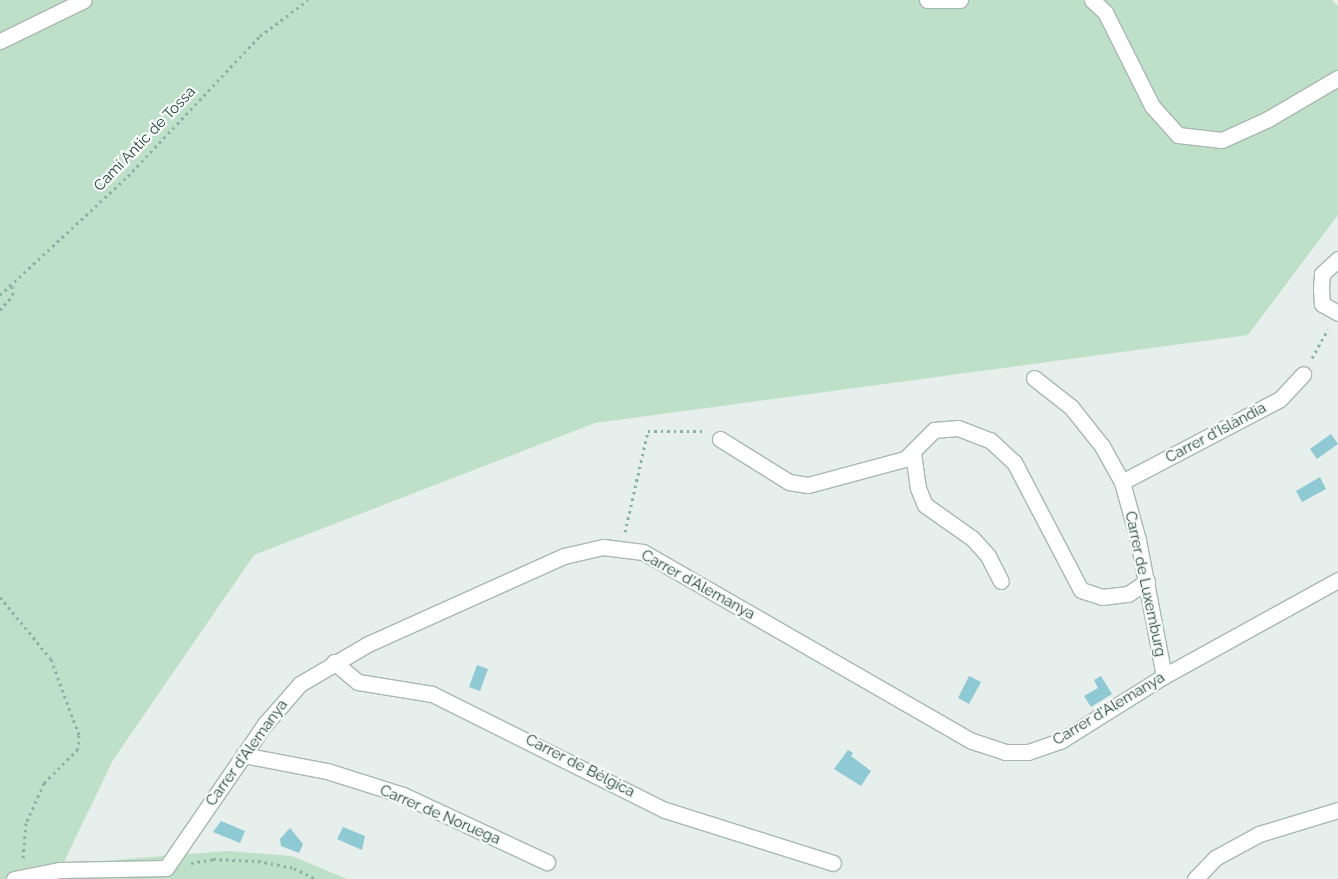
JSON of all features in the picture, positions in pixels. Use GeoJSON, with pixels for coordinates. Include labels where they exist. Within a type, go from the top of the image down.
{"type":"FeatureCollection","features":[{"type":"Feature","properties":{"kind":"street"},"geometry":{"type":"LineString","coordinates":[[0,41],[84,0]]}},
{"type":"Feature","properties":{"kind":"street"},"geometry":{"type":"LineString","coordinates":[[927,0],[960,0]]}},
{"type":"Feature","properties":{"kind":"street"},"geometry":{"type":"LineString","coordinates":[[1092,0],[1105,12],[1152,106],[1178,135],[1222,140],[1268,119],[1338,78]]}},
{"type":"Feature","properties":{"kind":"street"},"geometry":{"type":"LineString","coordinates":[[1338,259],[1322,274],[1321,289],[1322,304],[1338,313]]}},
{"type":"Feature","properties":{"kind":"street","name":"Carrer d'Islàndia"},"geometry":{"type":"LineString","coordinates":[[1122,482],[1280,399],[1303,374]]}},
{"type":"Feature","properties":{"kind":"street","name":"Carrer de Luxemburg"},"geometry":{"type":"LineString","coordinates":[[1034,378],[1071,407],[1102,446],[1122,482],[1147,581],[1164,676]]}},
{"type":"Feature","properties":{"kind":"street"},"geometry":{"type":"LineString","coordinates":[[720,439],[798,485],[905,459],[934,430],[958,428],[990,440],[1014,462],[1081,590],[1102,597],[1128,594],[1147,581]]}},
{"type":"Feature","properties":{"kind":"street"},"geometry":{"type":"LineString","coordinates":[[913,453],[918,488],[926,505],[972,538],[988,556],[1001,581]]}},
{"type":"Feature","properties":{"kind":"street","name":"Carrer d'Alemanya"},"geometry":{"type":"LineString","coordinates":[[166,868],[243,755],[300,684],[334,662],[368,644],[564,556],[603,547],[643,552],[972,741],[1005,752],[1028,752],[1062,740],[1164,676],[1338,580]]}},
{"type":"Feature","properties":{"kind":"street","name":"Carrer de Bèlgica"},"geometry":{"type":"LineString","coordinates":[[334,662],[358,682],[432,694],[502,726],[665,810],[833,863]]}},
{"type":"Feature","properties":{"kind":"street","name":"Carrer de Noruega"},"geometry":{"type":"LineString","coordinates":[[243,755],[327,771],[403,795],[547,862]]}},
{"type":"Feature","properties":{"kind":"street"},"geometry":{"type":"LineString","coordinates":[[1195,879],[1215,858],[1259,834],[1338,810]]}},
{"type":"Feature","properties":{"kind":"street"},"geometry":{"type":"LineString","coordinates":[[18,878],[60,870],[166,868]]}},
{"type":"Feature","properties":{"kind":"path","name":"Camí Antic de Tossa"},"geometry":{"type":"LineString","coordinates":[[0,295],[128,176],[260,36],[308,0]]}},
{"type":"Feature","properties":{"kind":"path"},"geometry":{"type":"LineString","coordinates":[[0,310],[13,294],[12,284]]}},
{"type":"Feature","properties":{"kind":"path"},"geometry":{"type":"LineString","coordinates":[[1303,374],[1338,313]]}},
{"type":"Feature","properties":{"kind":"path"},"geometry":{"type":"LineString","coordinates":[[621,550],[648,431],[715,432],[720,439]]}},
{"type":"Feature","properties":{"kind":"path"},"geometry":{"type":"LineString","coordinates":[[0,597],[51,659],[79,735],[78,749],[44,783],[26,823],[18,878]]}},
{"type":"Feature","properties":{"kind":"path"},"geometry":{"type":"LineString","coordinates":[[166,868],[213,859],[258,861],[294,868],[316,879]]}},
{"type":"Feature","properties":{"kind":"green space"},"geometry":{"type":"Polygon","coordinates":[[[0,0],[1332,0],[1338,6],[1338,215],[1248,335],[595,423],[254,555],[113,760],[63,864],[228,851],[292,856],[347,879],[0,879],[0,0]]]}},
{"type":"Feature","properties":{"kind":"water"},"geometry":{"type":"Polygon","coordinates":[[[1331,434],[1338,444],[1317,459],[1310,449],[1331,434]]]}},
{"type":"Feature","properties":{"kind":"water"},"geometry":{"type":"Polygon","coordinates":[[[1320,477],[1326,489],[1302,502],[1296,491],[1320,477]]]}},
{"type":"Feature","properties":{"kind":"water"},"geometry":{"type":"Polygon","coordinates":[[[477,665],[488,669],[480,691],[469,687],[477,665]]]}},
{"type":"Feature","properties":{"kind":"water"},"geometry":{"type":"Polygon","coordinates":[[[969,676],[981,682],[969,704],[958,698],[969,676]]]}},
{"type":"Feature","properties":{"kind":"water"},"geometry":{"type":"Polygon","coordinates":[[[1101,676],[1112,694],[1091,707],[1084,696],[1098,688],[1094,680],[1101,676]]]}},
{"type":"Feature","properties":{"kind":"water"},"geometry":{"type":"Polygon","coordinates":[[[848,750],[853,753],[851,756],[871,771],[861,786],[834,769],[848,750]]]}},
{"type":"Feature","properties":{"kind":"water"},"geometry":{"type":"Polygon","coordinates":[[[221,821],[245,831],[240,843],[213,832],[221,821]]]}},
{"type":"Feature","properties":{"kind":"water"},"geometry":{"type":"Polygon","coordinates":[[[343,827],[365,836],[362,850],[337,839],[343,827]]]}},
{"type":"Feature","properties":{"kind":"water"},"geometry":{"type":"Polygon","coordinates":[[[290,828],[303,844],[299,853],[281,846],[280,839],[290,828]]]}}]}
